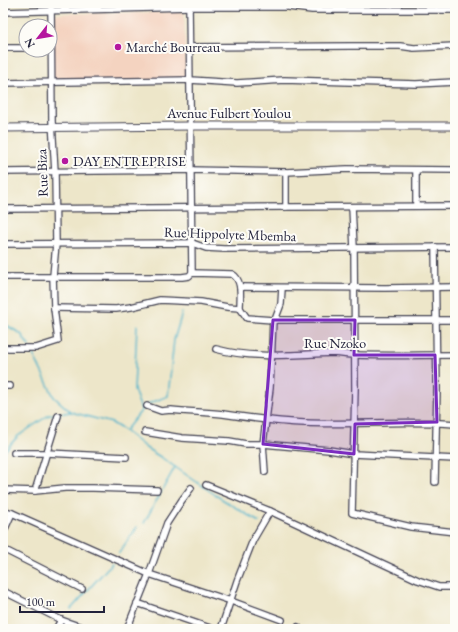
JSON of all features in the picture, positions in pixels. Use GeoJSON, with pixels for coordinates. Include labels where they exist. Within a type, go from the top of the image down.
{"type":"FeatureCollection","features":[{"type":"Feature","properties":{"kind":"main road","name":"Avenue Fulbert Youlou"},"geometry":{"type":"LineString","coordinates":[[3,128],[455,126]]}},
{"type":"Feature","properties":{"kind":"street","name":"Rue Biza"},"geometry":{"type":"LineString","coordinates":[[51,3],[51,18]]}},
{"type":"Feature","properties":{"kind":"street"},"geometry":{"type":"LineString","coordinates":[[189,5],[192,273]]}},
{"type":"Feature","properties":{"kind":"street"},"geometry":{"type":"LineString","coordinates":[[3,12],[189,5],[288,7],[312,10],[455,10]]}},
{"type":"Feature","properties":{"kind":"street"},"geometry":{"type":"LineString","coordinates":[[190,47],[400,46],[414,48],[455,46]]}},
{"type":"Feature","properties":{"kind":"street"},"geometry":{"type":"LineString","coordinates":[[3,48],[18,48]]}},
{"type":"Feature","properties":{"kind":"street","name":"Rue Biza"},"geometry":{"type":"LineString","coordinates":[[3,348],[36,348],[58,341],[54,308],[56,244],[55,172],[50,58]]}},
{"type":"Feature","properties":{"kind":"street"},"geometry":{"type":"LineString","coordinates":[[3,84],[190,80],[237,83],[284,80],[416,84],[455,82]]}},
{"type":"Feature","properties":{"kind":"street"},"geometry":{"type":"LineString","coordinates":[[3,172],[191,170],[286,172],[347,169],[455,170]]}},
{"type":"Feature","properties":{"kind":"street"},"geometry":{"type":"LineString","coordinates":[[416,170],[416,206]]}},
{"type":"Feature","properties":{"kind":"street"},"geometry":{"type":"LineString","coordinates":[[286,172],[286,207]]}},
{"type":"Feature","properties":{"kind":"street"},"geometry":{"type":"LineString","coordinates":[[3,209],[455,206]]}},
{"type":"Feature","properties":{"kind":"street"},"geometry":{"type":"LineString","coordinates":[[352,207],[355,320],[355,424],[352,513],[411,527],[455,532]]}},
{"type":"Feature","properties":{"kind":"street","name":"Rue Hippolyte Mbemba"},"geometry":{"type":"LineString","coordinates":[[3,244],[192,243],[206,248],[224,249],[455,246]]}},
{"type":"Feature","properties":{"kind":"street"},"geometry":{"type":"LineString","coordinates":[[434,482],[436,458],[435,247]]}},
{"type":"Feature","properties":{"kind":"street"},"geometry":{"type":"LineString","coordinates":[[3,277],[182,277],[189,276],[192,273],[232,274],[237,278],[240,287],[240,308],[247,318],[274,320],[455,320]]}},
{"type":"Feature","properties":{"kind":"street"},"geometry":{"type":"LineString","coordinates":[[240,287],[455,287]]}},
{"type":"Feature","properties":{"kind":"street"},"geometry":{"type":"LineString","coordinates":[[265,472],[263,444],[267,420],[274,320],[281,304],[282,288]]}},
{"type":"Feature","properties":{"kind":"street"},"geometry":{"type":"LineString","coordinates":[[54,308],[116,309],[160,300],[201,302],[227,308],[240,308]]}},
{"type":"Feature","properties":{"kind":"street","name":"Rue Nzoko"},"geometry":{"type":"LineString","coordinates":[[216,349],[233,354],[272,355],[309,355],[332,353],[354,355],[455,355]]}},
{"type":"Feature","properties":{"kind":"street"},"geometry":{"type":"LineString","coordinates":[[3,386],[10,386]]}},
{"type":"Feature","properties":{"kind":"street"},"geometry":{"type":"LineString","coordinates":[[147,406],[165,411],[171,410],[222,414],[305,423],[355,424],[436,422],[455,424]]}},
{"type":"Feature","properties":{"kind":"street"},"geometry":{"type":"LineString","coordinates":[[35,491],[52,431],[58,416]]}},
{"type":"Feature","properties":{"kind":"street"},"geometry":{"type":"LineString","coordinates":[[145,432],[182,438],[246,444],[263,444],[354,454],[455,459]]}},
{"type":"Feature","properties":{"kind":"street"},"geometry":{"type":"LineString","coordinates":[[14,453],[126,457]]}},
{"type":"Feature","properties":{"kind":"street"},"geometry":{"type":"LineString","coordinates":[[206,485],[270,510],[418,580],[439,587],[455,587]]}},
{"type":"Feature","properties":{"kind":"street"},"geometry":{"type":"LineString","coordinates":[[3,490],[35,491],[65,488],[93,488],[157,490]]}},
{"type":"Feature","properties":{"kind":"street"},"geometry":{"type":"LineString","coordinates":[[127,629],[149,574],[167,522],[191,488]]}},
{"type":"Feature","properties":{"kind":"street"},"geometry":{"type":"LineString","coordinates":[[3,510],[149,574],[231,601],[282,620]]}},
{"type":"Feature","properties":{"kind":"street"},"geometry":{"type":"LineString","coordinates":[[221,629],[253,540],[270,510]]}},
{"type":"Feature","properties":{"kind":"street"},"geometry":{"type":"LineString","coordinates":[[3,533],[12,513]]}},
{"type":"Feature","properties":{"kind":"street"},"geometry":{"type":"LineString","coordinates":[[3,549],[82,589]]}},
{"type":"Feature","properties":{"kind":"street"},"geometry":{"type":"LineString","coordinates":[[3,591],[61,620],[87,629]]}},
{"type":"Feature","properties":{"kind":"street"},"geometry":{"type":"LineString","coordinates":[[137,603],[213,629]]}},
{"type":"Feature","properties":{"kind":"street"},"geometry":{"type":"LineString","coordinates":[[56,629],[61,620]]}},
{"type":"Feature","properties":{"kind":"highlighted area"},"geometry":{"type":"Polygon","coordinates":[[[273,320],[355,320],[354,355],[435,355],[437,422],[355,424],[354,454],[263,444],[273,320]]]}},
{"type":"Feature","properties":{"kind":"shaded area","name":"Marché Bourreau"},"geometry":{"type":"Polygon","coordinates":[[[184,12],[186,80],[51,83],[51,58],[58,58],[58,18],[51,18],[51,14],[184,12]]]}},
{"type":"Feature","properties":{"kind":"waterway"},"geometry":{"type":"LineString","coordinates":[[148,404],[168,396],[174,340],[182,313]]}},
{"type":"Feature","properties":{"kind":"waterway"},"geometry":{"type":"LineString","coordinates":[[3,323],[21,334],[29,346]]}},
{"type":"Feature","properties":{"kind":"waterway"},"geometry":{"type":"LineString","coordinates":[[137,325],[134,390],[141,409]]}},
{"type":"Feature","properties":{"kind":"waterway"},"geometry":{"type":"LineString","coordinates":[[31,350],[54,397],[71,412],[112,423],[217,496],[259,522]]}},
{"type":"Feature","properties":{"kind":"waterway"},"geometry":{"type":"LineString","coordinates":[[125,431],[145,406]]}},
{"type":"Feature","properties":{"kind":"waterway"},"geometry":{"type":"LineString","coordinates":[[3,453],[18,436],[49,415],[71,412]]}},
{"type":"Feature","properties":{"kind":"waterway"},"geometry":{"type":"LineString","coordinates":[[144,523],[175,467]]}},
{"type":"Feature","properties":{"kind":"waterway"},"geometry":{"type":"LineString","coordinates":[[119,553],[137,527]]}},
{"type":"Feature","properties":{"kind":"waterway"},"geometry":{"type":"LineString","coordinates":[[71,609],[112,563]]}},
{"type":"Feature","properties":{"kind":"place","name":"Marché Bourreau"},"geometry":{"type":"Point","coordinates":[118,47]}},
{"type":"Feature","properties":{"kind":"place","name":"DAY ENTREPRISE"},"geometry":{"type":"Point","coordinates":[65,161]}}]}
